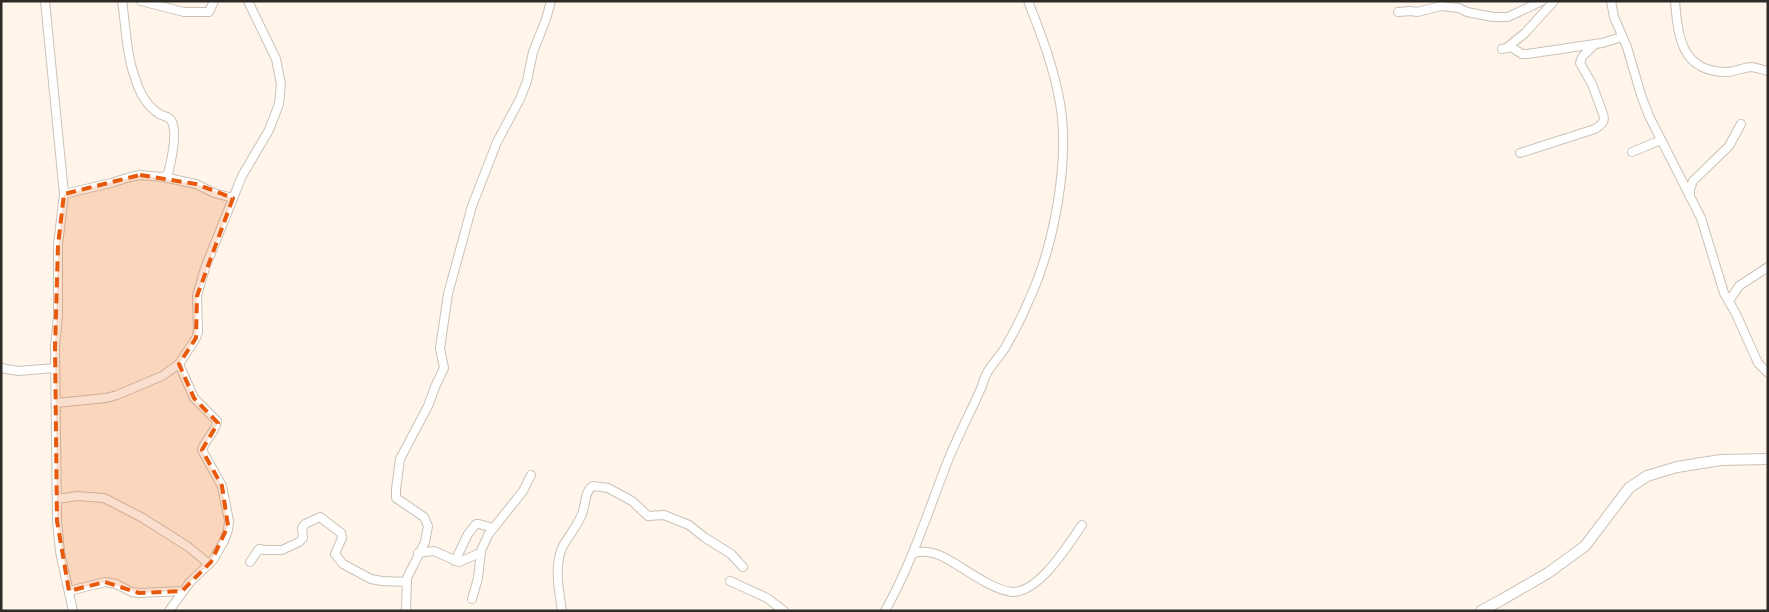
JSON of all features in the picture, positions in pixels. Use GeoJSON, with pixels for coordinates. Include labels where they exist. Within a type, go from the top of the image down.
{"type":"FeatureCollection","features":[{"type":"Feature","properties":{"kind":"main road"},"geometry":{"type":"LineString","coordinates":[[1481,611],[1548,572],[1580,550],[1591,539],[1629,488],[1647,476],[1677,467],[1721,460],[1768,459]]}},
{"type":"Feature","properties":{"kind":"street"},"geometry":{"type":"LineString","coordinates":[[45,1],[64,194],[58,245],[58,316],[55,368],[57,536],[73,611]]}},
{"type":"Feature","properties":{"kind":"street"},"geometry":{"type":"LineString","coordinates":[[122,1],[128,55],[140,90],[150,106],[169,118],[173,125],[174,136],[169,170],[166,176],[163,177]]}},
{"type":"Feature","properties":{"kind":"street"},"geometry":{"type":"LineString","coordinates":[[141,1],[196,13],[209,12],[214,1]]}},
{"type":"Feature","properties":{"kind":"street"},"geometry":{"type":"LineString","coordinates":[[56,403],[106,398],[162,376],[178,364],[196,338],[198,332],[197,296],[205,268],[242,176],[265,138],[277,112],[281,84],[276,59],[248,1]]}},
{"type":"Feature","properties":{"kind":"street"},"geometry":{"type":"LineString","coordinates":[[406,611],[408,575],[425,542],[428,526],[424,517],[396,498],[399,464],[443,372],[444,365],[440,345],[448,294],[458,254],[472,206],[497,142],[520,99],[527,81],[533,52],[546,19],[550,1]]}},
{"type":"Feature","properties":{"kind":"street"},"geometry":{"type":"LineString","coordinates":[[885,611],[914,553],[948,461],[981,389],[984,377],[1020,322],[1032,296],[1048,245],[1062,170],[1061,113],[1046,47],[1028,1]]}},
{"type":"Feature","properties":{"kind":"street"},"geometry":{"type":"LineString","coordinates":[[1398,12],[1411,10],[1417,12],[1449,6],[1493,17],[1505,17],[1519,13],[1542,1]]}},
{"type":"Feature","properties":{"kind":"street"},"geometry":{"type":"LineString","coordinates":[[1554,1],[1525,33],[1505,48],[1525,54],[1595,44],[1622,37]]}},
{"type":"Feature","properties":{"kind":"street"},"geometry":{"type":"LineString","coordinates":[[1611,1],[1614,17],[1630,55],[1643,102],[1701,218],[1722,290],[1730,300],[1758,363],[1768,373]]}},
{"type":"Feature","properties":{"kind":"street"},"geometry":{"type":"LineString","coordinates":[[1675,1],[1681,43],[1695,62],[1708,69],[1722,72],[1752,67],[1768,71]]}},
{"type":"Feature","properties":{"kind":"street"},"geometry":{"type":"LineString","coordinates":[[1520,153],[1595,129],[1602,124],[1604,116],[1592,84],[1580,63],[1582,57],[1595,44]]}},
{"type":"Feature","properties":{"kind":"street"},"geometry":{"type":"LineString","coordinates":[[1690,199],[1692,183],[1729,146],[1741,124]]}},
{"type":"Feature","properties":{"kind":"street"},"geometry":{"type":"LineString","coordinates":[[1632,152],[1661,140]]}},
{"type":"Feature","properties":{"kind":"street"},"geometry":{"type":"LineString","coordinates":[[64,194],[140,175],[163,177],[196,184],[214,193],[233,198]]}},
{"type":"Feature","properties":{"kind":"street"},"geometry":{"type":"LineString","coordinates":[[1730,300],[1739,286],[1768,267]]}},
{"type":"Feature","properties":{"kind":"street"},"geometry":{"type":"LineString","coordinates":[[169,611],[182,591],[209,564],[224,541],[228,526],[222,486],[202,450],[218,423],[194,398],[178,364]]}},
{"type":"Feature","properties":{"kind":"street"},"geometry":{"type":"LineString","coordinates":[[1,368],[18,370],[55,368]]}},
{"type":"Feature","properties":{"kind":"street"},"geometry":{"type":"LineString","coordinates":[[472,599],[478,578],[481,552],[488,535],[523,491],[531,475]]}},
{"type":"Feature","properties":{"kind":"street"},"geometry":{"type":"LineString","coordinates":[[562,611],[558,575],[560,553],[584,512],[589,489],[593,486],[608,488],[632,501],[648,516],[664,515],[689,525],[731,554],[743,567]]}},
{"type":"Feature","properties":{"kind":"street"},"geometry":{"type":"LineString","coordinates":[[57,499],[78,496],[104,498],[141,517],[187,546],[209,564]]}},
{"type":"Feature","properties":{"kind":"street"},"geometry":{"type":"LineString","coordinates":[[250,562],[259,548],[282,550],[299,542],[304,537],[302,528],[305,524],[320,517],[342,533],[335,554],[343,564],[376,580],[407,582]]}},
{"type":"Feature","properties":{"kind":"street"},"geometry":{"type":"LineString","coordinates":[[455,561],[468,534],[476,524],[492,528]]}},
{"type":"Feature","properties":{"kind":"street"},"geometry":{"type":"LineString","coordinates":[[914,553],[922,551],[936,554],[1000,589],[1012,592],[1019,591],[1034,583],[1054,564],[1082,525]]}},
{"type":"Feature","properties":{"kind":"street"},"geometry":{"type":"LineString","coordinates":[[418,553],[434,551],[460,562],[481,552]]}},
{"type":"Feature","properties":{"kind":"street"},"geometry":{"type":"LineString","coordinates":[[730,581],[767,598],[784,611]]}},
{"type":"Feature","properties":{"kind":"street"},"geometry":{"type":"LineString","coordinates":[[69,591],[105,582],[142,594],[182,591]]}},
{"type":"Feature","properties":{"kind":"highlighted area"},"geometry":{"type":"Polygon","coordinates":[[[140,175],[196,184],[233,198],[197,296],[196,338],[179,364],[194,398],[218,423],[202,450],[222,486],[228,526],[211,562],[182,591],[139,593],[105,582],[69,591],[57,521],[55,347],[58,245],[64,194],[140,175]]]}}]}
